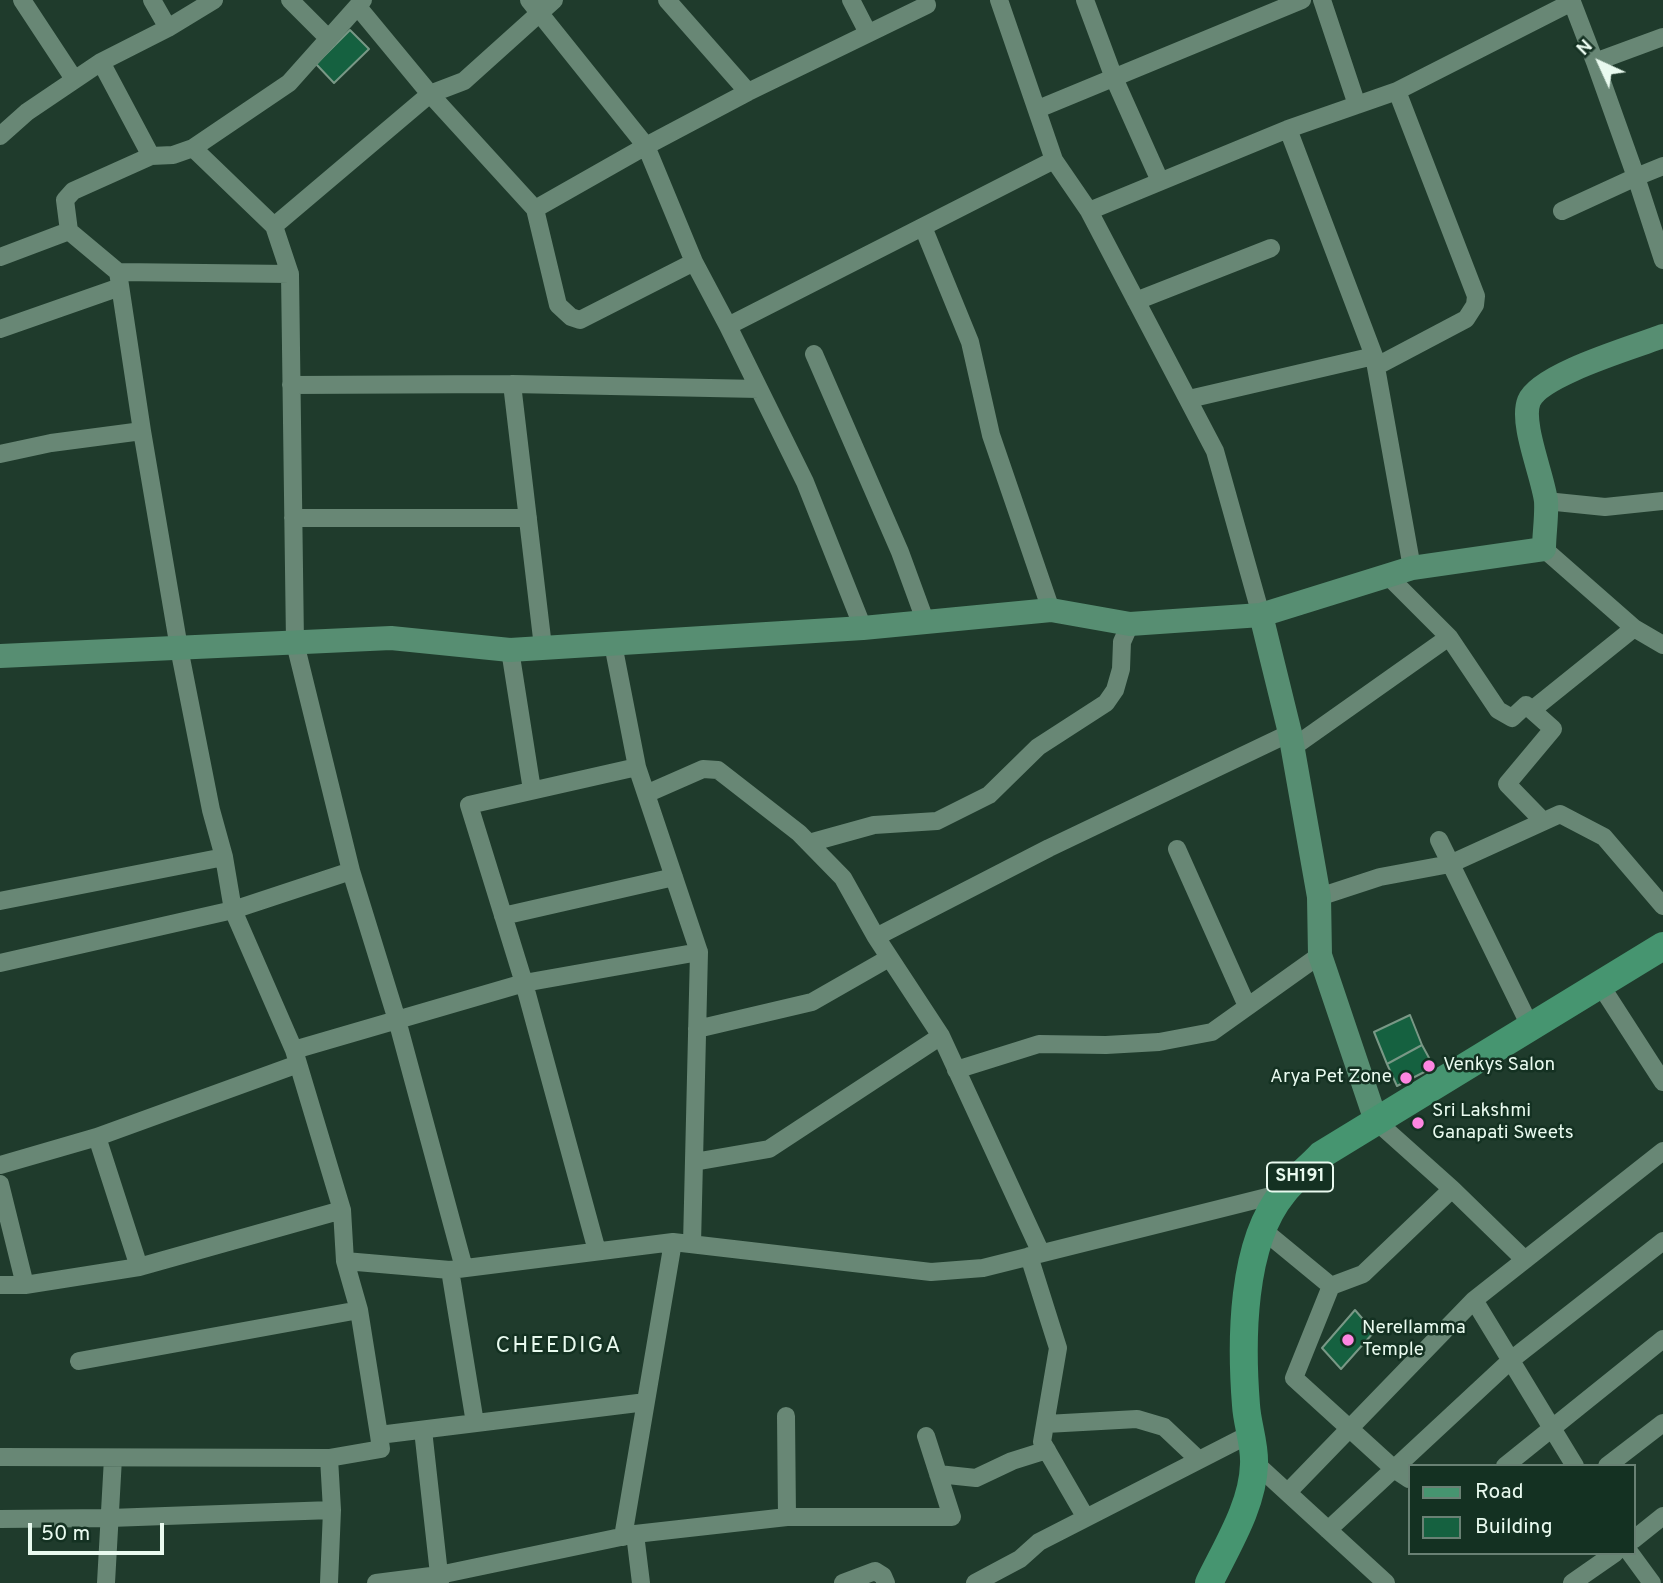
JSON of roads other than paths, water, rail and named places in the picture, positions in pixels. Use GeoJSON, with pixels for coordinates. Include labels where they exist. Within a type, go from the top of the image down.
{"type":"FeatureCollection","features":[{"type":"Feature","properties":{"kind":"main road","name":"SH191"},"geometry":{"type":"LineString","coordinates":[[1209,1583],[1250,1495],[1254,1462],[1244,1364],[1249,1274],[1265,1222],[1283,1193],[1321,1155],[1663,946]]}},
{"type":"Feature","properties":{"kind":"street"},"geometry":{"type":"LineString","coordinates":[[22,0],[74,79]]}},
{"type":"Feature","properties":{"kind":"street"},"geometry":{"type":"LineString","coordinates":[[152,0],[168,28]]}},
{"type":"Feature","properties":{"kind":"street"},"geometry":{"type":"LineString","coordinates":[[0,136],[27,112],[74,79],[214,0]]}},
{"type":"Feature","properties":{"kind":"street"},"geometry":{"type":"LineString","coordinates":[[290,0],[329,40]]}},
{"type":"Feature","properties":{"kind":"street"},"geometry":{"type":"LineString","coordinates":[[667,0],[748,92]]}},
{"type":"Feature","properties":{"kind":"street"},"geometry":{"type":"LineString","coordinates":[[851,0],[868,33]]}},
{"type":"Feature","properties":{"kind":"street"},"geometry":{"type":"LineString","coordinates":[[999,0],[1054,160],[1089,211],[1215,451],[1261,615],[1291,740],[1319,897],[1320,955],[1376,1121],[1452,1189],[1525,1260]]}},
{"type":"Feature","properties":{"kind":"street"},"geometry":{"type":"LineString","coordinates":[[1085,0],[1114,78],[1160,181]]}},
{"type":"Feature","properties":{"kind":"street"},"geometry":{"type":"LineString","coordinates":[[1038,110],[1302,0]]}},
{"type":"Feature","properties":{"kind":"street"},"geometry":{"type":"LineString","coordinates":[[1322,0],[1357,105]]}},
{"type":"Feature","properties":{"kind":"street"},"geometry":{"type":"LineString","coordinates":[[1089,211],[1288,128],[1397,91],[1572,1],[1663,260]]}},
{"type":"Feature","properties":{"kind":"street"},"geometry":{"type":"LineString","coordinates":[[0,1457],[329,1458],[381,1449],[359,1310],[345,1261],[342,1210],[296,1057],[233,910],[180,648],[119,280],[69,231],[65,200],[73,191],[151,156],[173,155],[192,148],[289,83],[360,3],[430,94],[535,209],[558,305],[571,317],[580,320],[694,262]]}},
{"type":"Feature","properties":{"kind":"street"},"geometry":{"type":"LineString","coordinates":[[274,226],[430,94],[464,81],[541,4],[646,146],[694,262],[806,482],[863,628]]}},
{"type":"Feature","properties":{"kind":"street"},"geometry":{"type":"LineString","coordinates":[[535,209],[748,92],[927,5]]}},
{"type":"Feature","properties":{"kind":"street"},"geometry":{"type":"LineString","coordinates":[[1595,62],[1663,37]]}},
{"type":"Feature","properties":{"kind":"street"},"geometry":{"type":"LineString","coordinates":[[101,62],[151,156]]}},
{"type":"Feature","properties":{"kind":"street"},"geometry":{"type":"LineString","coordinates":[[1189,399],[1376,361],[1466,319],[1475,305],[1476,296],[1397,91]]}},
{"type":"Feature","properties":{"kind":"street"},"geometry":{"type":"LineString","coordinates":[[1288,128],[1376,361],[1412,568]]}},
{"type":"Feature","properties":{"kind":"street"},"geometry":{"type":"LineString","coordinates":[[192,148],[274,226],[290,274],[295,643],[351,872],[397,1020],[457,1269],[475,1423]]}},
{"type":"Feature","properties":{"kind":"street"},"geometry":{"type":"LineString","coordinates":[[728,326],[1054,160]]}},
{"type":"Feature","properties":{"kind":"street"},"geometry":{"type":"LineString","coordinates":[[1562,211],[1663,166]]}},
{"type":"Feature","properties":{"kind":"street"},"geometry":{"type":"LineString","coordinates":[[923,227],[970,342],[990,435],[1051,610]]}},
{"type":"Feature","properties":{"kind":"street"},"geometry":{"type":"LineString","coordinates":[[0,257],[69,231]]}},
{"type":"Feature","properties":{"kind":"street"},"geometry":{"type":"LineString","coordinates":[[1136,301],[1271,248]]}},
{"type":"Feature","properties":{"kind":"street"},"geometry":{"type":"LineString","coordinates":[[0,329],[119,280],[290,274]]}},
{"type":"Feature","properties":{"kind":"street"},"geometry":{"type":"LineString","coordinates":[[1544,549],[1546,501],[1527,417],[1529,401],[1537,390],[1553,378],[1663,336]]}},
{"type":"Feature","properties":{"kind":"street"},"geometry":{"type":"LineString","coordinates":[[814,354],[900,552],[926,623]]}},
{"type":"Feature","properties":{"kind":"street"},"geometry":{"type":"LineString","coordinates":[[291,385],[512,384],[759,389]]}},
{"type":"Feature","properties":{"kind":"street"},"geometry":{"type":"LineString","coordinates":[[512,384],[543,647]]}},
{"type":"Feature","properties":{"kind":"street"},"geometry":{"type":"LineString","coordinates":[[0,454],[51,443],[142,431]]}},
{"type":"Feature","properties":{"kind":"street"},"geometry":{"type":"LineString","coordinates":[[1546,501],[1605,507],[1663,501]]}},
{"type":"Feature","properties":{"kind":"street"},"geometry":{"type":"LineString","coordinates":[[293,518],[528,518]]}},
{"type":"Feature","properties":{"kind":"street"},"geometry":{"type":"LineString","coordinates":[[0,656],[391,638],[510,650],[863,628],[1051,610],[1130,624],[1261,615],[1412,568],[1544,549],[1634,628],[1663,645]]}},
{"type":"Feature","properties":{"kind":"street"},"geometry":{"type":"LineString","coordinates":[[1387,575],[1449,637],[1498,710],[1512,718],[1526,705],[1553,729],[1507,784],[1543,821]]}},
{"type":"Feature","properties":{"kind":"street"},"geometry":{"type":"LineString","coordinates":[[809,843],[874,825],[937,821],[989,795],[1038,747],[1106,703],[1115,690],[1121,669],[1122,642],[1130,624]]}},
{"type":"Feature","properties":{"kind":"street"},"geometry":{"type":"LineString","coordinates":[[1532,710],[1634,628]]}},
{"type":"Feature","properties":{"kind":"street"},"geometry":{"type":"LineString","coordinates":[[876,937],[1049,848],[1291,740],[1449,637]]}},
{"type":"Feature","properties":{"kind":"street"},"geometry":{"type":"LineString","coordinates":[[613,643],[637,767],[699,952],[692,1244]]}},
{"type":"Feature","properties":{"kind":"street"},"geometry":{"type":"LineString","coordinates":[[510,650],[532,790]]}},
{"type":"Feature","properties":{"kind":"street"},"geometry":{"type":"LineString","coordinates":[[597,1251],[524,983],[469,804],[637,767]]}},
{"type":"Feature","properties":{"kind":"street"},"geometry":{"type":"LineString","coordinates":[[646,794],[703,769],[718,771],[799,833],[843,878],[876,937],[941,1036],[1035,1254],[1058,1348],[1042,1442],[1086,1518]]}},
{"type":"Feature","properties":{"kind":"street"},"geometry":{"type":"LineString","coordinates":[[1319,897],[1380,877],[1450,864],[1560,814],[1604,837],[1663,906]]}},
{"type":"Feature","properties":{"kind":"street"},"geometry":{"type":"LineString","coordinates":[[1439,840],[1531,1028]]}},
{"type":"Feature","properties":{"kind":"street"},"geometry":{"type":"LineString","coordinates":[[1177,849],[1247,1006]]}},
{"type":"Feature","properties":{"kind":"street"},"geometry":{"type":"LineString","coordinates":[[0,901],[224,857]]}},
{"type":"Feature","properties":{"kind":"street"},"geometry":{"type":"LineString","coordinates":[[0,963],[233,910],[351,872]]}},
{"type":"Feature","properties":{"kind":"street"},"geometry":{"type":"LineString","coordinates":[[503,916],[674,877]]}},
{"type":"Feature","properties":{"kind":"street"},"geometry":{"type":"LineString","coordinates":[[0,1165],[97,1137],[296,1057],[397,1020],[524,983],[699,952]]}},
{"type":"Feature","properties":{"kind":"street"},"geometry":{"type":"LineString","coordinates":[[956,1070],[1039,1044],[1106,1045],[1159,1042],[1212,1032],[1320,955]]}},
{"type":"Feature","properties":{"kind":"street"},"geometry":{"type":"LineString","coordinates":[[697,1029],[812,1002],[890,958]]}},
{"type":"Feature","properties":{"kind":"street"},"geometry":{"type":"LineString","coordinates":[[1601,986],[1663,1082]]}},
{"type":"Feature","properties":{"kind":"street"},"geometry":{"type":"LineString","coordinates":[[694,1162],[769,1149],[941,1036]]}},
{"type":"Feature","properties":{"kind":"street"},"geometry":{"type":"LineString","coordinates":[[97,1137],[139,1267]]}},
{"type":"Feature","properties":{"kind":"street"},"geometry":{"type":"LineString","coordinates":[[1288,1492],[1474,1300],[1663,1151]]}},
{"type":"Feature","properties":{"kind":"street"},"geometry":{"type":"LineString","coordinates":[[0,1184],[25,1285]]}},
{"type":"Feature","properties":{"kind":"street"},"geometry":{"type":"LineString","coordinates":[[1328,1530],[1402,1474],[1294,1378],[1331,1286],[1363,1274],[1452,1189]]}},
{"type":"Feature","properties":{"kind":"street"},"geometry":{"type":"LineString","coordinates":[[345,1261],[457,1269],[673,1242],[931,1272],[983,1268],[1283,1193]]}},
{"type":"Feature","properties":{"kind":"street"},"geometry":{"type":"LineString","coordinates":[[0,1285],[25,1285],[139,1267],[342,1210]]}},
{"type":"Feature","properties":{"kind":"street"},"geometry":{"type":"LineString","coordinates":[[1263,1230],[1331,1286]]}},
{"type":"Feature","properties":{"kind":"street"},"geometry":{"type":"LineString","coordinates":[[1412,1464],[1511,1360],[1663,1241]]}},
{"type":"Feature","properties":{"kind":"street"},"geometry":{"type":"LineString","coordinates":[[641,1583],[629,1535],[646,1402],[673,1242]]}},
{"type":"Feature","properties":{"kind":"street"},"geometry":{"type":"LineString","coordinates":[[1474,1300],[1574,1464]]}},
{"type":"Feature","properties":{"kind":"street"},"geometry":{"type":"LineString","coordinates":[[79,1361],[359,1310]]}},
{"type":"Feature","properties":{"kind":"street"},"geometry":{"type":"LineString","coordinates":[[1507,1464],[1663,1339]]}},
{"type":"Feature","properties":{"kind":"street"},"geometry":{"type":"LineString","coordinates":[[380,1435],[646,1402]]}},
{"type":"Feature","properties":{"kind":"street"},"geometry":{"type":"LineString","coordinates":[[786,1416],[787,1517]]}},
{"type":"Feature","properties":{"kind":"street"},"geometry":{"type":"LineString","coordinates":[[1046,1424],[1137,1419],[1164,1427],[1199,1460]]}},
{"type":"Feature","properties":{"kind":"street"},"geometry":{"type":"LineString","coordinates":[[1610,1464],[1663,1423]]}},
{"type":"Feature","properties":{"kind":"street"},"geometry":{"type":"LineString","coordinates":[[423,1430],[440,1579]]}},
{"type":"Feature","properties":{"kind":"street"},"geometry":{"type":"LineString","coordinates":[[975,1583],[1020,1559],[1039,1542],[1250,1434]]}},
{"type":"Feature","properties":{"kind":"street"},"geometry":{"type":"LineString","coordinates":[[376,1583],[440,1579],[629,1535],[787,1517],[952,1517],[926,1436]]}},
{"type":"Feature","properties":{"kind":"street"},"geometry":{"type":"LineString","coordinates":[[938,1474],[976,1478],[1012,1461],[1047,1450]]}},
{"type":"Feature","properties":{"kind":"street"},"geometry":{"type":"LineString","coordinates":[[106,1583],[113,1458]]}},
{"type":"Feature","properties":{"kind":"street"},"geometry":{"type":"LineString","coordinates":[[329,1458],[332,1510],[329,1583]]}},
{"type":"Feature","properties":{"kind":"street"},"geometry":{"type":"LineString","coordinates":[[1254,1462],[1386,1583]]}},
{"type":"Feature","properties":{"kind":"street"},"geometry":{"type":"LineString","coordinates":[[0,1519],[332,1510]]}},
{"type":"Feature","properties":{"kind":"street"},"geometry":{"type":"LineString","coordinates":[[1635,1538],[1663,1516]]}},
{"type":"Feature","properties":{"kind":"street"},"geometry":{"type":"LineString","coordinates":[[1572,1583],[1612,1555]]}},
{"type":"Feature","properties":{"kind":"street"},"geometry":{"type":"LineString","coordinates":[[1631,1555],[1651,1583]]}},
{"type":"Feature","properties":{"kind":"street"},"geometry":{"type":"LineString","coordinates":[[843,1583],[862,1574],[875,1572],[883,1576],[886,1583]]}},
{"type":"Feature","properties":{"kind":"place","name":"Venkys Salon"},"geometry":{"type":"Point","coordinates":[1429,1066]}},
{"type":"Feature","properties":{"kind":"place","name":"Arya Pet Zone"},"geometry":{"type":"Point","coordinates":[1406,1078]}},
{"type":"Feature","properties":{"kind":"place","name":"Sri Lakshmi Ganapati Sweets"},"geometry":{"type":"Point","coordinates":[1418,1123]}},
{"type":"Feature","properties":{"kind":"place","name":"Nerellamma Temple"},"geometry":{"type":"Point","coordinates":[1348,1340]}},
{"type":"Feature","properties":{"kind":"district","name":"CHEEDIGA"},"geometry":{"type":"Point","coordinates":[559,1347]}}]}
